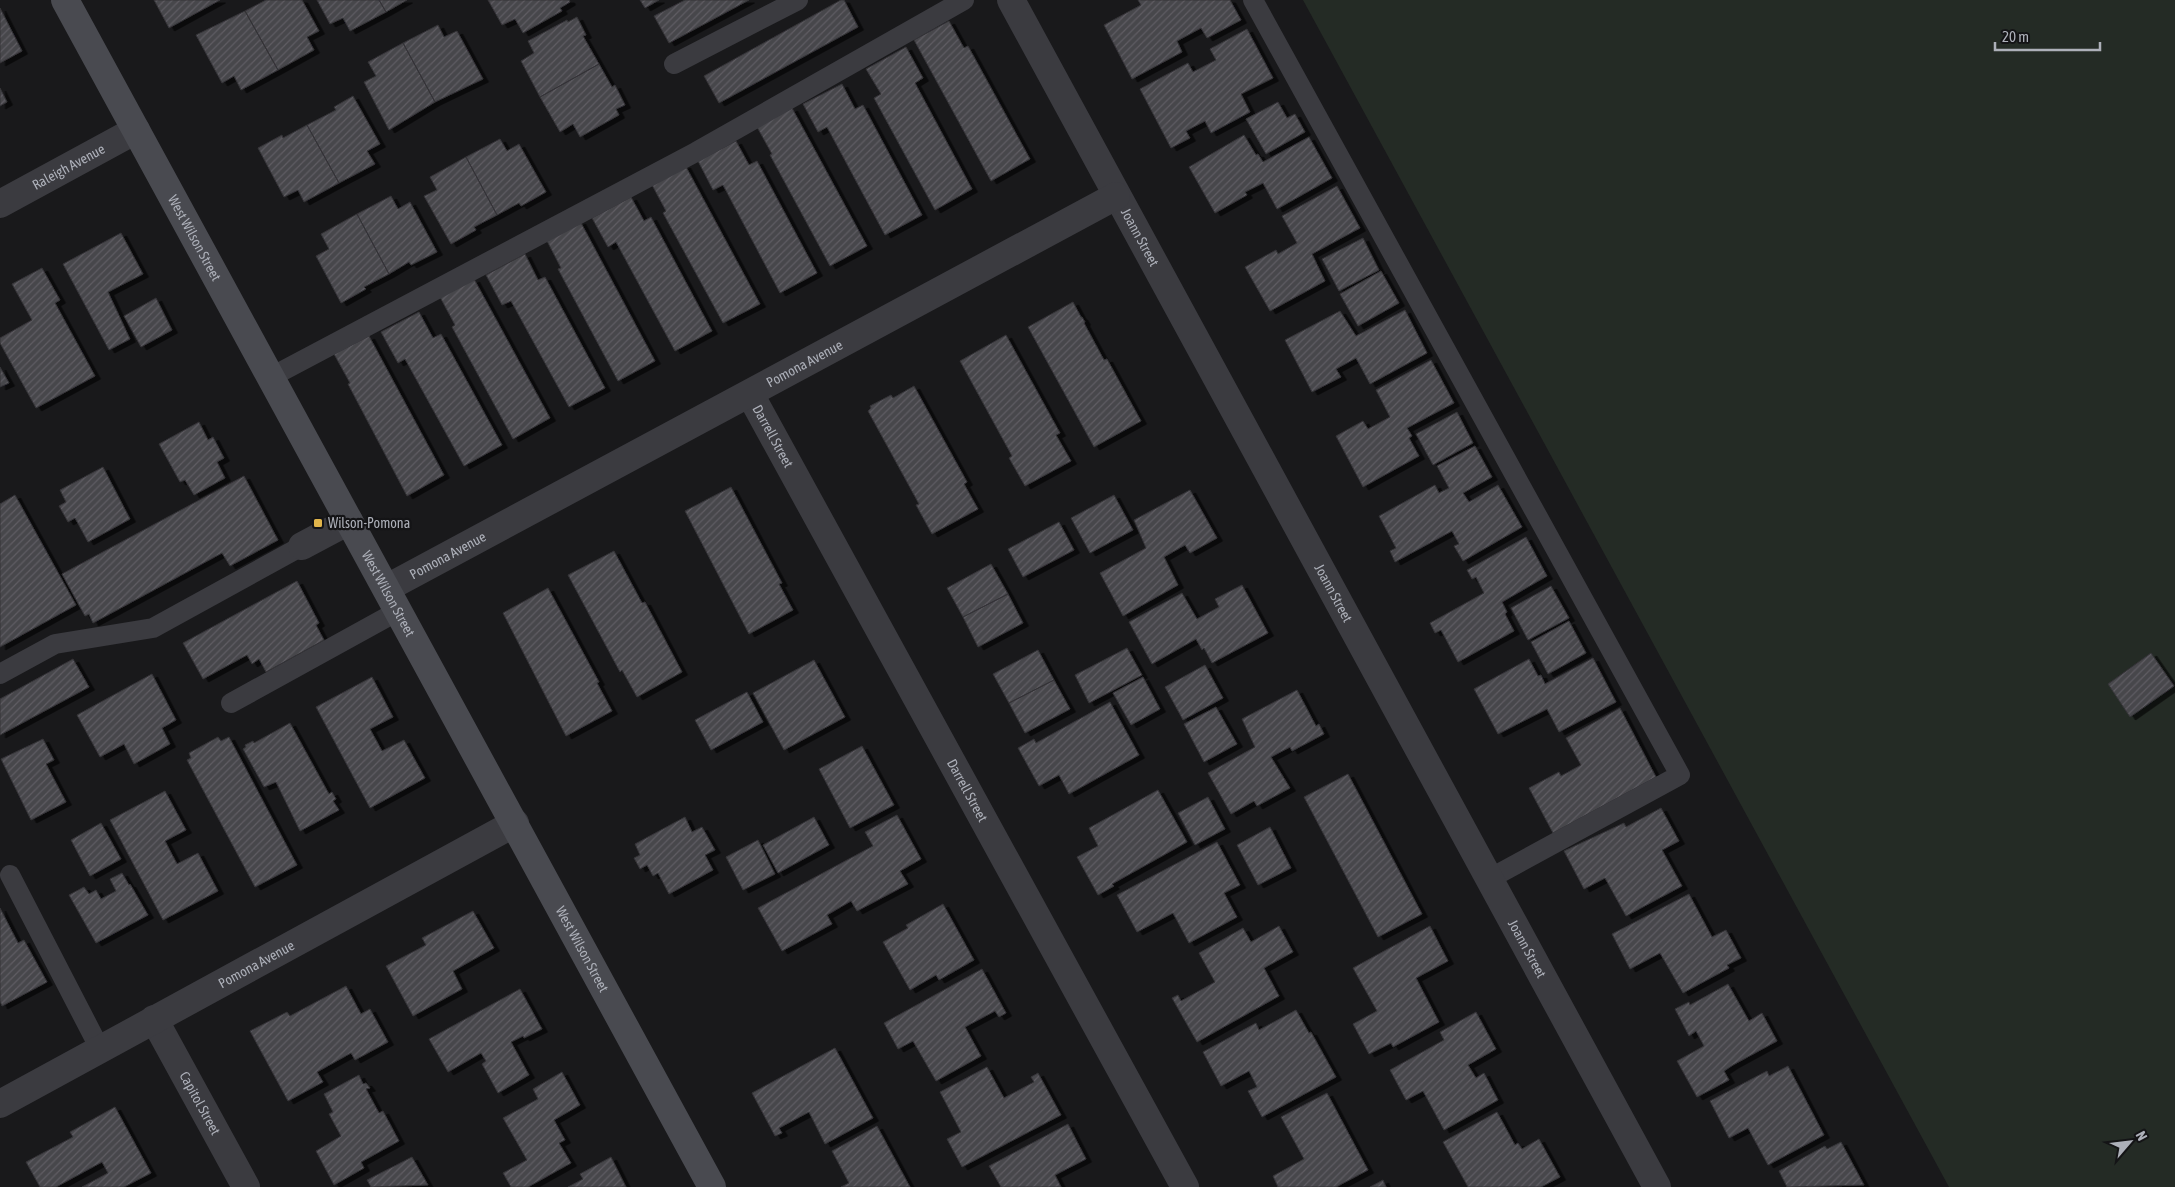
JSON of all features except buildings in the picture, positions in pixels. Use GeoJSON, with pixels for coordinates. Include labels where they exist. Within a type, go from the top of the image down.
{"type":"FeatureCollection","features":[{"type":"Feature","properties":{"kind":"street","name":"West Wilson Street"},"geometry":{"type":"LineString","coordinates":[[65,0],[712,1187]]}},
{"type":"Feature","properties":{"kind":"street","name":"Joann Street"},"geometry":{"type":"LineString","coordinates":[[1010,0],[1657,1187]]}},
{"type":"Feature","properties":{"kind":"street","name":"Raleigh Avenue"},"geometry":{"type":"LineString","coordinates":[[0,204],[136,130]]}},
{"type":"Feature","properties":{"kind":"street","name":"Pomona Avenue"},"geometry":{"type":"LineString","coordinates":[[393,600],[750,394],[1116,196]]}},
{"type":"Feature","properties":{"kind":"street","name":"Darrell Street"},"geometry":{"type":"LineString","coordinates":[[750,394],[1185,1187]]}},
{"type":"Feature","properties":{"kind":"street"},"geometry":{"type":"LineString","coordinates":[[302,546],[349,521]]}},
{"type":"Feature","properties":{"kind":"street","name":"Pomona Avenue"},"geometry":{"type":"LineString","coordinates":[[0,1104],[154,1018],[514,823]]}},
{"type":"Feature","properties":{"kind":"street","name":"Capitol Street"},"geometry":{"type":"LineString","coordinates":[[154,1018],[246,1187]]}},
{"type":"Feature","properties":{"kind":"lane"},"geometry":{"type":"LineString","coordinates":[[674,64],[798,0]]}},
{"type":"Feature","properties":{"kind":"lane"},"geometry":{"type":"LineString","coordinates":[[271,377],[696,152],[964,0]]}},
{"type":"Feature","properties":{"kind":"lane"},"geometry":{"type":"LineString","coordinates":[[1252,0],[1680,775],[1489,879]]}},
{"type":"Feature","properties":{"kind":"lane"},"geometry":{"type":"LineString","coordinates":[[0,674],[55,644],[154,628],[302,546]]}},
{"type":"Feature","properties":{"kind":"lane"},"geometry":{"type":"LineString","coordinates":[[231,703],[393,600]]}},
{"type":"Feature","properties":{"kind":"lane"},"geometry":{"type":"LineString","coordinates":[[10,875],[100,1049]]}},
{"type":"Feature","properties":{"kind":"shaded area"},"geometry":{"type":"Polygon","coordinates":[[[1303,0],[2175,0],[2175,1187],[1949,1187],[1303,0]]]}},
{"type":"Feature","properties":{"kind":"place","name":"Wilson-Pomona"},"geometry":{"type":"Point","coordinates":[318,523]}}]}
